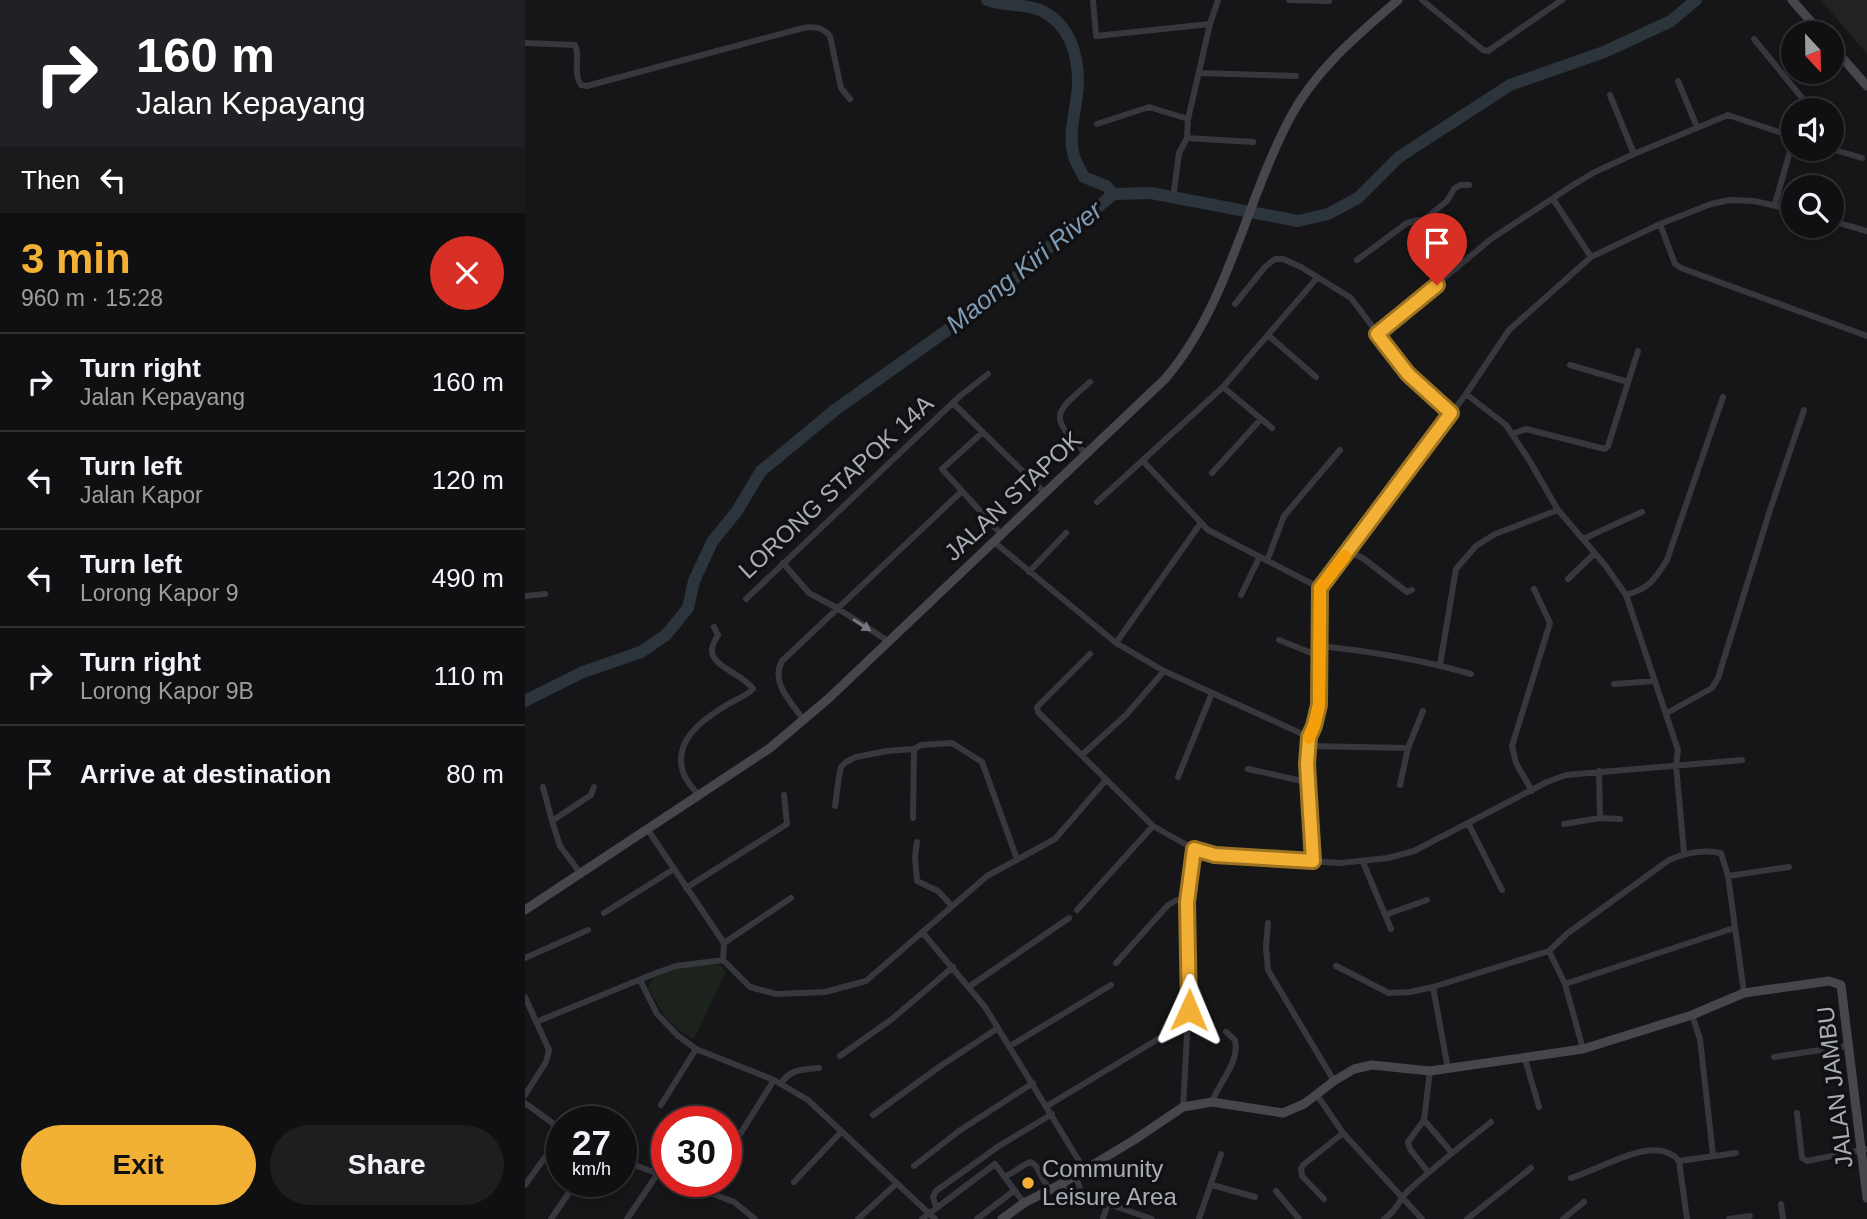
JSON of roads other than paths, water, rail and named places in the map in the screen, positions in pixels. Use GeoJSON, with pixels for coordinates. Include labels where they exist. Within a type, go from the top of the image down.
{"type":"FeatureCollection","features":[{"type":"Feature","properties":{"kind":"main road","name":"JALAN STAPOK"},"geometry":{"type":"LineString","coordinates":[[525,910],[769,748],[828,699],[1174,369],[1220,286],[1261,181],[1292,115],[1316,79],[1347,44],[1398,0]]}},
{"type":"Feature","properties":{"kind":"main road"},"geometry":{"type":"LineString","coordinates":[[1792,0],[1810,21]]}},
{"type":"Feature","properties":{"kind":"main road"},"geometry":{"type":"LineString","coordinates":[[1845,61],[1867,86]]}},
{"type":"Feature","properties":{"kind":"main road","name":"JALAN JAMBU"},"geometry":{"type":"LineString","coordinates":[[1744,993],[1829,981],[1841,985],[1847,1046],[1865,1150],[1867,1198]]}},
{"type":"Feature","properties":{"kind":"main road"},"geometry":{"type":"LineString","coordinates":[[1002,1219],[1024,1203],[1134,1140],[1183,1107],[1212,1102],[1283,1113],[1294,1110],[1354,1069],[1372,1065],[1430,1071],[1583,1049],[1692,1015],[1744,993]]}},
{"type":"Feature","properties":{"kind":"street"},"geometry":{"type":"LineString","coordinates":[[1093,0],[1096,36],[1210,24]]}},
{"type":"Feature","properties":{"kind":"street"},"geometry":{"type":"LineString","coordinates":[[1174,191],[1179,153],[1187,138],[1188,119],[1218,0]]}},
{"type":"Feature","properties":{"kind":"street"},"geometry":{"type":"LineString","coordinates":[[1289,0],[1329,1]]}},
{"type":"Feature","properties":{"kind":"street"},"geometry":{"type":"LineString","coordinates":[[1422,0],[1483,50],[1488,51],[1562,0]]}},
{"type":"Feature","properties":{"kind":"street"},"geometry":{"type":"LineString","coordinates":[[525,43],[577,47],[576,76],[581,85],[587,86],[803,28],[818,27],[829,36],[838,81],[845,96],[850,99]]}},
{"type":"Feature","properties":{"kind":"street"},"geometry":{"type":"LineString","coordinates":[[1754,39],[1802,98]]}},
{"type":"Feature","properties":{"kind":"street"},"geometry":{"type":"LineString","coordinates":[[1199,74],[1296,76]]}},
{"type":"Feature","properties":{"kind":"street"},"geometry":{"type":"LineString","coordinates":[[1678,81],[1697,127]]}},
{"type":"Feature","properties":{"kind":"street"},"geometry":{"type":"LineString","coordinates":[[1610,95],[1634,153]]}},
{"type":"Feature","properties":{"kind":"street"},"geometry":{"type":"LineString","coordinates":[[1097,124],[1149,107],[1188,119]]}},
{"type":"Feature","properties":{"kind":"street"},"geometry":{"type":"LineString","coordinates":[[1377,334],[1491,239],[1594,172],[1728,115],[1781,133]]}},
{"type":"Feature","properties":{"kind":"street"},"geometry":{"type":"LineString","coordinates":[[1187,138],[1253,142]]}},
{"type":"Feature","properties":{"kind":"street"},"geometry":{"type":"LineString","coordinates":[[1844,153],[1862,158]]}},
{"type":"Feature","properties":{"kind":"street"},"geometry":{"type":"LineString","coordinates":[[1775,204],[1787,161]]}},
{"type":"Feature","properties":{"kind":"street"},"geometry":{"type":"LineString","coordinates":[[1421,222],[1447,201],[1454,188],[1469,185]]}},
{"type":"Feature","properties":{"kind":"street"},"geometry":{"type":"LineString","coordinates":[[1553,199],[1591,257]]}},
{"type":"Feature","properties":{"kind":"street"},"geometry":{"type":"LineString","coordinates":[[1313,861],[1307,746],[1319,705],[1320,588],[1466,394],[1509,330],[1591,257],[1660,224],[1711,204],[1730,200],[1781,206]]}},
{"type":"Feature","properties":{"kind":"street"},"geometry":{"type":"LineString","coordinates":[[1357,260],[1408,223],[1418,220],[1457,268]]}},
{"type":"Feature","properties":{"kind":"street"},"geometry":{"type":"LineString","coordinates":[[1660,224],[1675,264],[1681,268],[1867,337]]}},
{"type":"Feature","properties":{"kind":"street"},"geometry":{"type":"LineString","coordinates":[[1844,224],[1867,231]]}},
{"type":"Feature","properties":{"kind":"street"},"geometry":{"type":"LineString","coordinates":[[1235,304],[1265,267],[1278,258],[1301,267],[1351,298],[1408,374],[1451,413]]}},
{"type":"Feature","properties":{"kind":"street"},"geometry":{"type":"LineString","coordinates":[[1097,502],[1223,387],[1317,278]]}},
{"type":"Feature","properties":{"kind":"street"},"geometry":{"type":"LineString","coordinates":[[1268,335],[1317,377]]}},
{"type":"Feature","properties":{"kind":"street"},"geometry":{"type":"LineString","coordinates":[[1512,434],[1525,429],[1605,449],[1638,351]]}},
{"type":"Feature","properties":{"kind":"street"},"geometry":{"type":"LineString","coordinates":[[1570,365],[1627,382]]}},
{"type":"Feature","properties":{"kind":"street","name":"LORONG STAPOK 14A"},"geometry":{"type":"LineString","coordinates":[[746,599],[953,402],[988,374]]}},
{"type":"Feature","properties":{"kind":"street"},"geometry":{"type":"LineString","coordinates":[[1086,454],[1063,431],[1059,414],[1063,406],[1090,382]]}},
{"type":"Feature","properties":{"kind":"street"},"geometry":{"type":"LineString","coordinates":[[1223,387],[1272,428]]}},
{"type":"Feature","properties":{"kind":"street"},"geometry":{"type":"LineString","coordinates":[[1466,394],[1506,425],[1558,510],[1626,595],[1678,750],[1676,765],[1684,853]]}},
{"type":"Feature","properties":{"kind":"street"},"geometry":{"type":"LineString","coordinates":[[1626,595],[1643,590],[1667,560],[1723,397]]}},
{"type":"Feature","properties":{"kind":"street"},"geometry":{"type":"LineString","coordinates":[[953,402],[1045,494]]}},
{"type":"Feature","properties":{"kind":"street"},"geometry":{"type":"LineString","coordinates":[[1667,713],[1711,688],[1718,678],[1804,410]]}},
{"type":"Feature","properties":{"kind":"street"},"geometry":{"type":"LineString","coordinates":[[1212,473],[1261,419]]}},
{"type":"Feature","properties":{"kind":"street"},"geometry":{"type":"LineString","coordinates":[[983,432],[943,469],[1000,533]]}},
{"type":"Feature","properties":{"kind":"street"},"geometry":{"type":"LineString","coordinates":[[1268,561],[1284,516],[1340,450]]}},
{"type":"Feature","properties":{"kind":"street"},"geometry":{"type":"LineString","coordinates":[[1143,461],[1200,524],[1216,536],[1320,588]]}},
{"type":"Feature","properties":{"kind":"street"},"geometry":{"type":"LineString","coordinates":[[803,719],[778,680],[778,668],[782,661],[961,492]]}},
{"type":"Feature","properties":{"kind":"street"},"geometry":{"type":"LineString","coordinates":[[1440,665],[1456,569],[1476,546],[1495,534],[1558,510]]}},
{"type":"Feature","properties":{"kind":"street"},"geometry":{"type":"LineString","coordinates":[[1583,539],[1642,512]]}},
{"type":"Feature","properties":{"kind":"street"},"geometry":{"type":"LineString","coordinates":[[1116,643],[1200,524]]}},
{"type":"Feature","properties":{"kind":"street"},"geometry":{"type":"LineString","coordinates":[[1029,572],[1066,534]]}},
{"type":"Feature","properties":{"kind":"street"},"geometry":{"type":"LineString","coordinates":[[993,541],[1116,643],[1164,671],[1309,737]]}},
{"type":"Feature","properties":{"kind":"street"},"geometry":{"type":"LineString","coordinates":[[1349,551],[1364,559],[1407,592],[1412,590]]}},
{"type":"Feature","properties":{"kind":"street"},"geometry":{"type":"LineString","coordinates":[[1568,579],[1595,553]]}},
{"type":"Feature","properties":{"kind":"street"},"geometry":{"type":"LineString","coordinates":[[1241,595],[1259,558]]}},
{"type":"Feature","properties":{"kind":"street"},"geometry":{"type":"LineString","coordinates":[[783,563],[809,593],[888,641]]}},
{"type":"Feature","properties":{"kind":"street"},"geometry":{"type":"LineString","coordinates":[[1532,791],[1516,763],[1512,746],[1551,623],[1534,589]]}},
{"type":"Feature","properties":{"kind":"street"},"geometry":{"type":"LineString","coordinates":[[525,596],[545,594]]}},
{"type":"Feature","properties":{"kind":"street"},"geometry":{"type":"LineString","coordinates":[[698,795],[682,769],[683,749],[688,737],[698,724],[753,689],[746,680],[722,666],[713,654],[712,648],[719,635],[714,627]]}},
{"type":"Feature","properties":{"kind":"street"},"geometry":{"type":"LineString","coordinates":[[1279,640],[1319,656]]}},
{"type":"Feature","properties":{"kind":"street"},"geometry":{"type":"LineString","coordinates":[[1319,646],[1440,665],[1471,674]]}},
{"type":"Feature","properties":{"kind":"street"},"geometry":{"type":"LineString","coordinates":[[1090,654],[1037,706],[1038,712],[1153,826],[1194,849],[1215,855],[1363,862],[1414,851],[1566,775],[1742,760]]}},
{"type":"Feature","properties":{"kind":"street"},"geometry":{"type":"LineString","coordinates":[[1082,755],[1128,715],[1164,671]]}},
{"type":"Feature","properties":{"kind":"street"},"geometry":{"type":"LineString","coordinates":[[1614,684],[1655,681]]}},
{"type":"Feature","properties":{"kind":"street"},"geometry":{"type":"LineString","coordinates":[[1178,777],[1212,693]]}},
{"type":"Feature","properties":{"kind":"street"},"geometry":{"type":"LineString","coordinates":[[1400,785],[1408,748],[1423,711]]}},
{"type":"Feature","properties":{"kind":"street"},"geometry":{"type":"LineString","coordinates":[[835,806],[839,776],[846,762],[856,757],[946,742],[982,762],[1017,859]]}},
{"type":"Feature","properties":{"kind":"street"},"geometry":{"type":"LineString","coordinates":[[1307,746],[1408,748]]}},
{"type":"Feature","properties":{"kind":"street"},"geometry":{"type":"LineString","coordinates":[[913,818],[914,749]]}},
{"type":"Feature","properties":{"kind":"street"},"geometry":{"type":"LineString","coordinates":[[1248,769],[1307,782]]}},
{"type":"Feature","properties":{"kind":"street"},"geometry":{"type":"LineString","coordinates":[[1599,771],[1600,818]]}},
{"type":"Feature","properties":{"kind":"street"},"geometry":{"type":"LineString","coordinates":[[648,830],[724,943],[723,960],[750,987],[776,994],[825,992],[866,981],[987,876],[1055,839],[1106,780]]}},
{"type":"Feature","properties":{"kind":"street"},"geometry":{"type":"LineString","coordinates":[[543,787],[559,846],[580,874]]}},
{"type":"Feature","properties":{"kind":"street"},"geometry":{"type":"LineString","coordinates":[[552,821],[591,795],[594,787]]}},
{"type":"Feature","properties":{"kind":"street"},"geometry":{"type":"LineString","coordinates":[[686,888],[787,824],[785,794]]}},
{"type":"Feature","properties":{"kind":"street"},"geometry":{"type":"LineString","coordinates":[[1564,824],[1600,818],[1620,819]]}},
{"type":"Feature","properties":{"kind":"street"},"geometry":{"type":"LineString","coordinates":[[1468,823],[1502,890]]}},
{"type":"Feature","properties":{"kind":"street"},"geometry":{"type":"LineString","coordinates":[[1077,911],[1153,826]]}},
{"type":"Feature","properties":{"kind":"street"},"geometry":{"type":"LineString","coordinates":[[917,842],[917,881],[938,891],[951,905]]}},
{"type":"Feature","properties":{"kind":"street"},"geometry":{"type":"LineString","coordinates":[[1183,1107],[1190,983],[1187,902],[1194,849]]}},
{"type":"Feature","properties":{"kind":"street"},"geometry":{"type":"LineString","coordinates":[[1336,966],[1389,993],[1433,987],[1549,951],[1568,933],[1669,860],[1684,853],[1721,853],[1728,876],[1744,993]]}},
{"type":"Feature","properties":{"kind":"street"},"geometry":{"type":"LineString","coordinates":[[1363,862],[1391,929]]}},
{"type":"Feature","properties":{"kind":"street"},"geometry":{"type":"LineString","coordinates":[[1728,876],[1789,867]]}},
{"type":"Feature","properties":{"kind":"street"},"geometry":{"type":"LineString","coordinates":[[604,913],[674,869]]}},
{"type":"Feature","properties":{"kind":"street"},"geometry":{"type":"LineString","coordinates":[[724,943],[791,898]]}},
{"type":"Feature","properties":{"kind":"street"},"geometry":{"type":"LineString","coordinates":[[1116,963],[1168,905],[1177,900],[1187,902]]}},
{"type":"Feature","properties":{"kind":"street"},"geometry":{"type":"LineString","coordinates":[[1385,915],[1427,900]]}},
{"type":"Feature","properties":{"kind":"street"},"geometry":{"type":"LineString","coordinates":[[970,986],[1069,918]]}},
{"type":"Feature","properties":{"kind":"street"},"geometry":{"type":"LineString","coordinates":[[1268,923],[1268,970],[1334,1081]]}},
{"type":"Feature","properties":{"kind":"street"},"geometry":{"type":"LineString","coordinates":[[1565,984],[1734,928]]}},
{"type":"Feature","properties":{"kind":"street"},"geometry":{"type":"LineString","coordinates":[[525,958],[588,930]]}},
{"type":"Feature","properties":{"kind":"street"},"geometry":{"type":"LineString","coordinates":[[922,932],[970,986],[1010,1046],[1084,1169]]}},
{"type":"Feature","properties":{"kind":"street"},"geometry":{"type":"LineString","coordinates":[[1549,951],[1565,984],[1583,1049]]}},
{"type":"Feature","properties":{"kind":"street"},"geometry":{"type":"LineString","coordinates":[[536,1022],[675,967],[723,960]]}},
{"type":"Feature","properties":{"kind":"street"},"geometry":{"type":"LineString","coordinates":[[840,1056],[892,1020],[953,967]]}},
{"type":"Feature","properties":{"kind":"street"},"geometry":{"type":"LineString","coordinates":[[640,980],[657,1014],[677,1035],[697,1049],[774,1080],[808,1100],[935,1219]]}},
{"type":"Feature","properties":{"kind":"street"},"geometry":{"type":"LineString","coordinates":[[1010,1046],[1111,985]]}},
{"type":"Feature","properties":{"kind":"street"},"geometry":{"type":"LineString","coordinates":[[1433,987],[1448,1069]]}},
{"type":"Feature","properties":{"kind":"street"},"geometry":{"type":"LineString","coordinates":[[525,997],[549,1050],[549,1057],[525,1095]]}},
{"type":"Feature","properties":{"kind":"street"},"geometry":{"type":"LineString","coordinates":[[1692,1015],[1700,1039],[1713,1155]]}},
{"type":"Feature","properties":{"kind":"street"},"geometry":{"type":"LineString","coordinates":[[1047,1106],[1178,1027]]}},
{"type":"Feature","properties":{"kind":"street"},"geometry":{"type":"LineString","coordinates":[[873,1115],[998,1028]]}},
{"type":"Feature","properties":{"kind":"street"},"geometry":{"type":"LineString","coordinates":[[1212,1102],[1230,1070],[1236,1047],[1235,1040],[1226,1032]]}},
{"type":"Feature","properties":{"kind":"street"},"geometry":{"type":"LineString","coordinates":[[1774,1057],[1847,1046]]}},
{"type":"Feature","properties":{"kind":"street"},"geometry":{"type":"LineString","coordinates":[[660,1105],[697,1049]]}},
{"type":"Feature","properties":{"kind":"street"},"geometry":{"type":"LineString","coordinates":[[1525,1059],[1539,1107]]}},
{"type":"Feature","properties":{"kind":"street"},"geometry":{"type":"LineString","coordinates":[[781,1084],[785,1077],[793,1072],[819,1068]]}},
{"type":"Feature","properties":{"kind":"street"},"geometry":{"type":"LineString","coordinates":[[1428,1172],[1410,1149],[1408,1142],[1424,1120],[1430,1071]]}},
{"type":"Feature","properties":{"kind":"street"},"geometry":{"type":"LineString","coordinates":[[742,1131],[774,1080]]}},
{"type":"Feature","properties":{"kind":"street"},"geometry":{"type":"LineString","coordinates":[[914,1166],[959,1131],[1033,1083]]}},
{"type":"Feature","properties":{"kind":"street"},"geometry":{"type":"LineString","coordinates":[[1318,1095],[1343,1133],[1422,1219]]}},
{"type":"Feature","properties":{"kind":"street"},"geometry":{"type":"LineString","coordinates":[[525,1103],[546,1119]]}},
{"type":"Feature","properties":{"kind":"street"},"geometry":{"type":"LineString","coordinates":[[1797,1113],[1802,1158],[1807,1161],[1865,1150]]}},
{"type":"Feature","properties":{"kind":"street"},"geometry":{"type":"LineString","coordinates":[[936,1207],[933,1197],[936,1191],[1052,1114]]}},
{"type":"Feature","properties":{"kind":"street"},"geometry":{"type":"LineString","coordinates":[[1424,1120],[1453,1153]]}},
{"type":"Feature","properties":{"kind":"street"},"geometry":{"type":"LineString","coordinates":[[1384,1219],[1397,1209],[1402,1197],[1428,1172],[1491,1122]]}},
{"type":"Feature","properties":{"kind":"street"},"geometry":{"type":"LineString","coordinates":[[794,1182],[841,1132]]}},
{"type":"Feature","properties":{"kind":"street"},"geometry":{"type":"LineString","coordinates":[[1324,1199],[1302,1177],[1301,1169],[1343,1133]]}},
{"type":"Feature","properties":{"kind":"street"},"geometry":{"type":"LineString","coordinates":[[1571,1178],[1648,1150],[1663,1150],[1673,1154],[1679,1161],[1687,1219]]}},
{"type":"Feature","properties":{"kind":"street"},"geometry":{"type":"LineString","coordinates":[[1679,1161],[1736,1153]]}},
{"type":"Feature","properties":{"kind":"street"},"geometry":{"type":"LineString","coordinates":[[989,1154],[1024,1203]]}},
{"type":"Feature","properties":{"kind":"street"},"geometry":{"type":"LineString","coordinates":[[1199,1219],[1221,1154]]}},
{"type":"Feature","properties":{"kind":"street"},"geometry":{"type":"LineString","coordinates":[[525,1185],[546,1155]]}},
{"type":"Feature","properties":{"kind":"street"},"geometry":{"type":"LineString","coordinates":[[1005,1177],[1031,1162],[1049,1190]]}},
{"type":"Feature","properties":{"kind":"street"},"geometry":{"type":"LineString","coordinates":[[922,1219],[995,1164]]}},
{"type":"Feature","properties":{"kind":"street"},"geometry":{"type":"LineString","coordinates":[[1467,1219],[1531,1168]]}},
{"type":"Feature","properties":{"kind":"street"},"geometry":{"type":"LineString","coordinates":[[1075,1175],[1082,1194]]}},
{"type":"Feature","properties":{"kind":"street"},"geometry":{"type":"LineString","coordinates":[[1063,1183],[1082,1194],[1152,1219]]}},
{"type":"Feature","properties":{"kind":"street"},"geometry":{"type":"LineString","coordinates":[[627,1219],[651,1184]]}},
{"type":"Feature","properties":{"kind":"street"},"geometry":{"type":"LineString","coordinates":[[858,1219],[897,1184]]}},
{"type":"Feature","properties":{"kind":"street"},"geometry":{"type":"LineString","coordinates":[[1212,1185],[1255,1197]]}},
{"type":"Feature","properties":{"kind":"street"},"geometry":{"type":"LineString","coordinates":[[977,1219],[1015,1191]]}},
{"type":"Feature","properties":{"kind":"street"},"geometry":{"type":"LineString","coordinates":[[1276,1191],[1300,1219]]}},
{"type":"Feature","properties":{"kind":"street"},"geometry":{"type":"LineString","coordinates":[[551,1219],[566,1197]]}},
{"type":"Feature","properties":{"kind":"street"},"geometry":{"type":"LineString","coordinates":[[721,1197],[734,1202],[755,1219]]}},
{"type":"Feature","properties":{"kind":"street"},"geometry":{"type":"LineString","coordinates":[[1563,1219],[1584,1202]]}},
{"type":"Feature","properties":{"kind":"street"},"geometry":{"type":"LineString","coordinates":[[1103,1219],[1108,1203]]}},
{"type":"Feature","properties":{"kind":"street"},"geometry":{"type":"LineString","coordinates":[[1781,1204],[1783,1219]]}},
{"type":"Feature","properties":{"kind":"street"},"geometry":{"type":"LineString","coordinates":[[1730,1219],[1750,1216]]}},
{"type":"Feature","properties":{"kind":"waterway"},"geometry":{"type":"LineString","coordinates":[[987,0],[1040,10],[1065,31],[1074,50],[1078,71],[1072,135],[1076,162],[1084,177],[1106,186],[1114,194]]}},
{"type":"Feature","properties":{"kind":"waterway","name":"Maong Kiri River"},"geometry":{"type":"LineString","coordinates":[[525,701],[583,672],[641,652],[666,635],[688,608],[694,581],[712,542],[737,511],[761,471],[835,410],[998,294],[1067,231],[1114,194],[1151,193],[1298,221],[1328,214],[1358,198],[1399,157],[1510,85],[1604,52],[1671,21],[1696,0]]}},
{"type":"Feature","properties":{"kind":"place","name":"Community Leisure Area"},"geometry":{"type":"Point","coordinates":[1028,1183]}}]}
